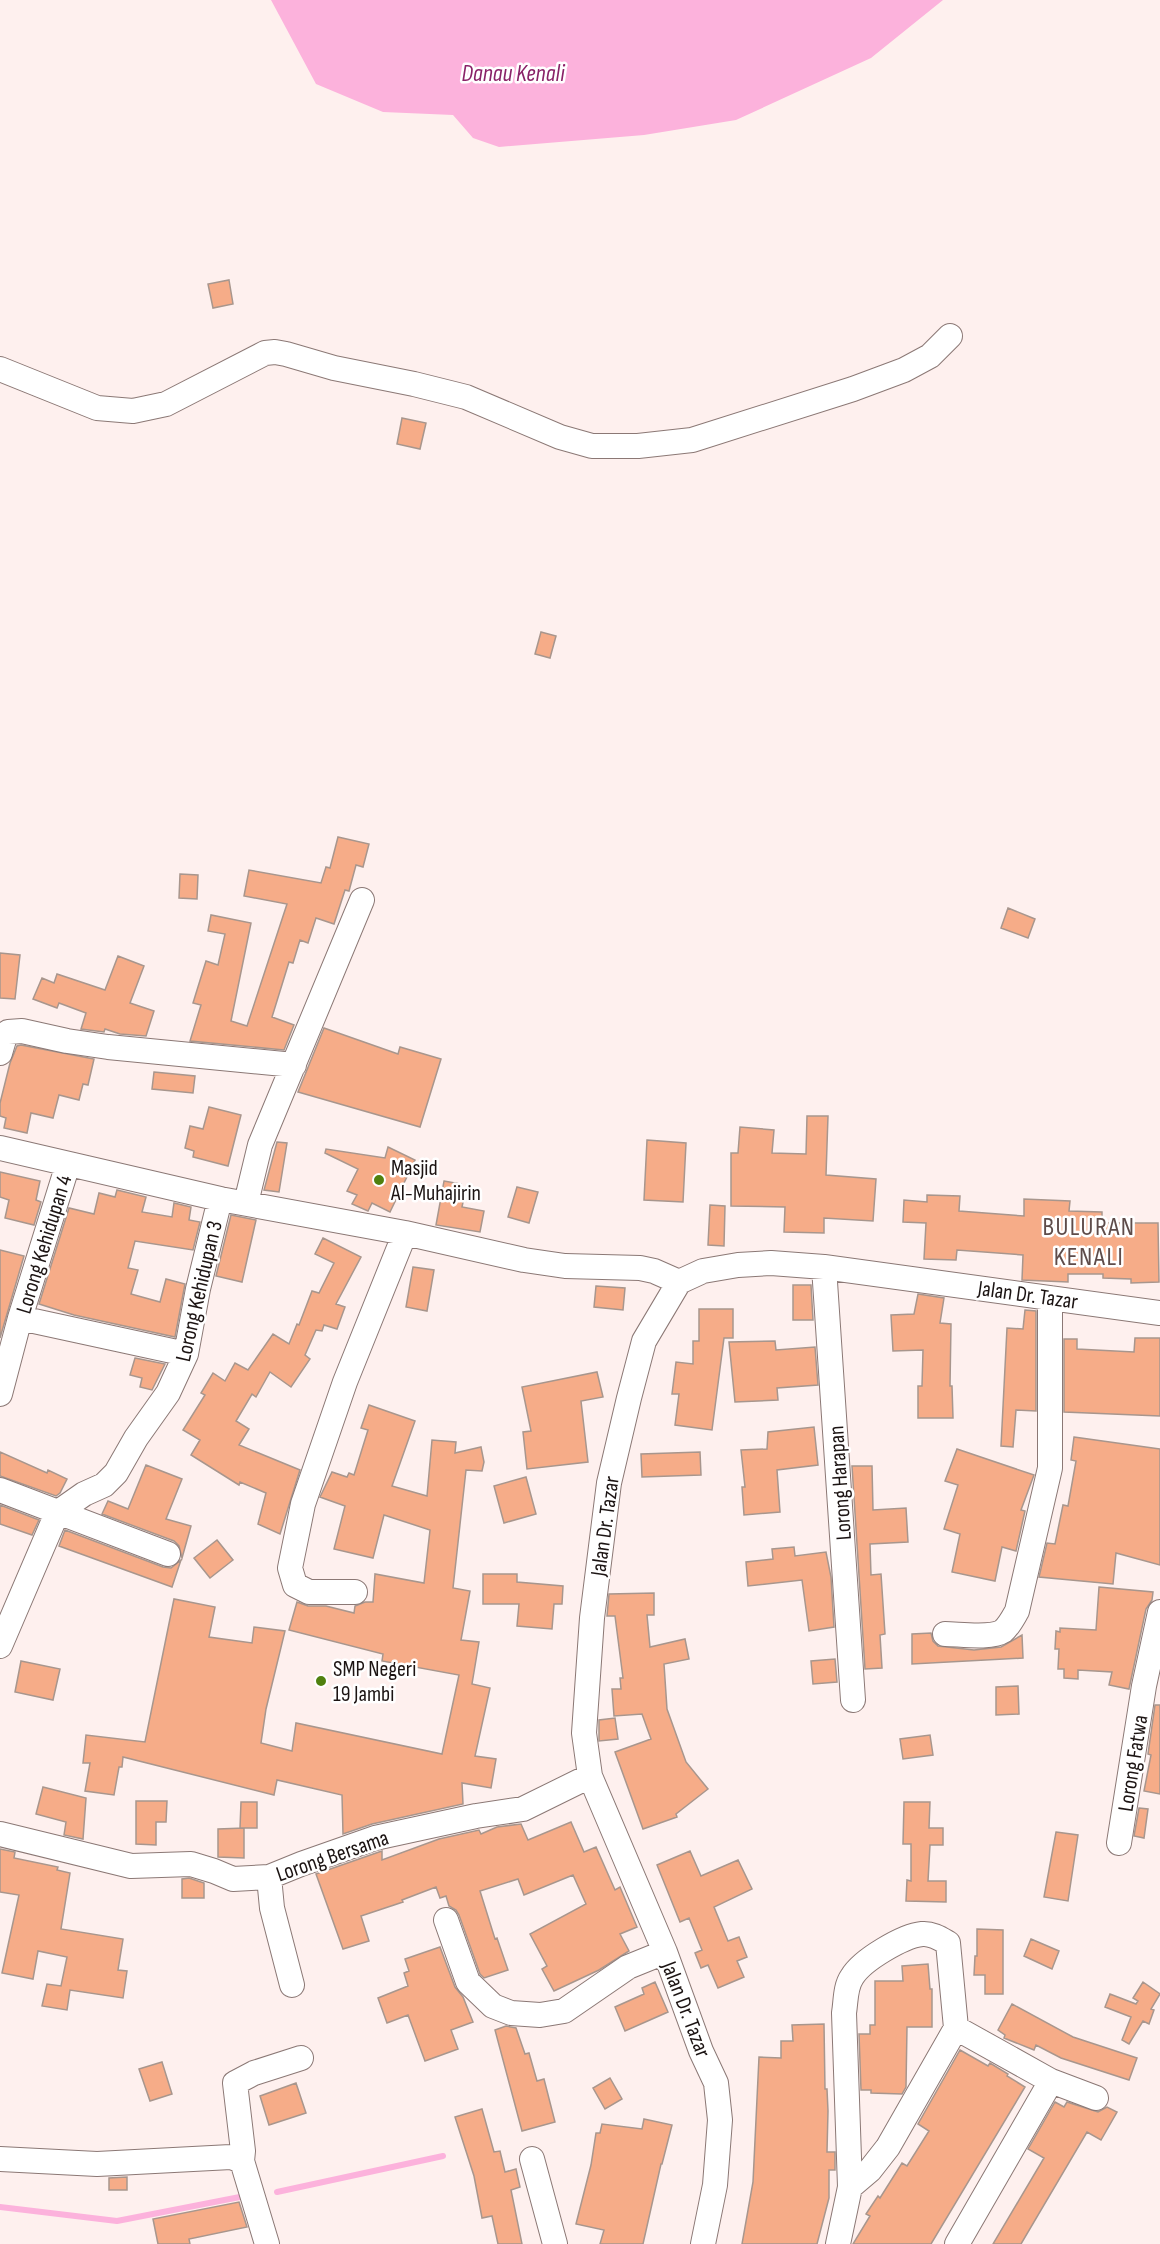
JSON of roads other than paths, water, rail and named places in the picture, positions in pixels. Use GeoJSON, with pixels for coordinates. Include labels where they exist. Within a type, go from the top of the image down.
{"type":"FeatureCollection","features":[{"type":"Feature","properties":{"kind":"street"},"geometry":{"type":"LineString","coordinates":[[0,369],[62,396],[97,408],[133,411],[166,404],[265,353],[275,352],[334,368],[466,397],[560,437],[592,446],[638,446],[692,440],[853,390],[904,370],[930,356],[950,336]]}},
{"type":"Feature","properties":{"kind":"street"},"geometry":{"type":"LineString","coordinates":[[246,1203],[260,1145],[362,900]]}},
{"type":"Feature","properties":{"kind":"street"},"geometry":{"type":"LineString","coordinates":[[0,1053],[8,1032],[22,1030],[67,1041],[108,1047],[294,1065]]}},
{"type":"Feature","properties":{"kind":"street"},"geometry":{"type":"LineString","coordinates":[[0,1148],[220,1199],[405,1233],[524,1260],[565,1266],[611,1266],[654,1270],[679,1282]]}},
{"type":"Feature","properties":{"kind":"street","name":"Lorong Kehidupan 4"},"geometry":{"type":"LineString","coordinates":[[0,1394],[20,1318],[68,1164]]}},
{"type":"Feature","properties":{"kind":"street","name":"Lorong Kehidupan 3"},"geometry":{"type":"LineString","coordinates":[[57,1513],[76,1499],[104,1485],[116,1473],[136,1438],[168,1393],[186,1354],[198,1289],[220,1199]]}},
{"type":"Feature","properties":{"kind":"street"},"geometry":{"type":"LineString","coordinates":[[355,1592],[309,1592],[295,1585],[290,1568],[303,1504],[337,1404],[405,1233]]}},
{"type":"Feature","properties":{"kind":"street","name":"Jalan Dr. Tazar"},"geometry":{"type":"LineString","coordinates":[[703,2244],[715,2185],[720,2120],[716,2083],[701,2051],[665,1952],[590,1776],[584,1733],[592,1618],[609,1483],[644,1341],[679,1282],[703,1271],[738,1265],[771,1263],[824,1267],[1160,1313]]}},
{"type":"Feature","properties":{"kind":"street","name":"Lorong Harapan"},"geometry":{"type":"LineString","coordinates":[[824,1267],[853,1700]]}},
{"type":"Feature","properties":{"kind":"street"},"geometry":{"type":"LineString","coordinates":[[945,1634],[993,1635],[1010,1624],[1017,1611],[1050,1468],[1050,1298]]}},
{"type":"Feature","properties":{"kind":"street"},"geometry":{"type":"LineString","coordinates":[[20,1318],[186,1354]]}},
{"type":"Feature","properties":{"kind":"street"},"geometry":{"type":"LineString","coordinates":[[0,1490],[168,1554]]}},
{"type":"Feature","properties":{"kind":"street"},"geometry":{"type":"LineString","coordinates":[[0,1646],[57,1513]]}},
{"type":"Feature","properties":{"kind":"street","name":"Lorong Fatwa"},"geometry":{"type":"LineString","coordinates":[[1119,1843],[1144,1686],[1160,1612]]}},
{"type":"Feature","properties":{"kind":"street","name":"Lorong Bersama"},"geometry":{"type":"LineString","coordinates":[[0,1834],[131,1866],[191,1864],[214,1870],[233,1879],[269,1878],[301,1864],[375,1838],[477,1816],[523,1809],[590,1776]]}},
{"type":"Feature","properties":{"kind":"street"},"geometry":{"type":"LineString","coordinates":[[269,1878],[272,1908],[292,1985]]}},
{"type":"Feature","properties":{"kind":"street"},"geometry":{"type":"LineString","coordinates":[[446,1920],[468,1982],[494,2006],[511,2013],[540,2015],[564,2011],[628,1967],[665,1952]]}},
{"type":"Feature","properties":{"kind":"street"},"geometry":{"type":"LineString","coordinates":[[838,2244],[850,2187],[844,2013],[847,1987],[863,1963],[898,1943],[922,1934],[935,1936],[948,1943],[957,2028],[888,2147],[870,2170],[850,2187]]}},
{"type":"Feature","properties":{"kind":"street"},"geometry":{"type":"LineString","coordinates":[[957,2028],[1051,2081],[1096,2098]]}},
{"type":"Feature","properties":{"kind":"street"},"geometry":{"type":"LineString","coordinates":[[267,2244],[242,2161],[243,2151],[235,2083],[254,2073],[301,2058]]}},
{"type":"Feature","properties":{"kind":"street"},"geometry":{"type":"LineString","coordinates":[[957,2244],[1051,2081]]}},
{"type":"Feature","properties":{"kind":"street"},"geometry":{"type":"LineString","coordinates":[[0,2159],[97,2164],[231,2157],[242,2161]]}},
{"type":"Feature","properties":{"kind":"street"},"geometry":{"type":"LineString","coordinates":[[532,2159],[555,2244]]}},
{"type":"Feature","properties":{"kind":"water","name":"Danau Kenali"},"geometry":{"type":"Polygon","coordinates":[[[271,0],[943,0],[871,58],[736,120],[644,135],[499,147],[473,138],[453,115],[383,112],[316,84],[271,0]]]}},
{"type":"Feature","properties":{"kind":"waterway"},"geometry":{"type":"LineString","coordinates":[[277,2192],[443,2156]]}},
{"type":"Feature","properties":{"kind":"waterway"},"geometry":{"type":"LineString","coordinates":[[0,2207],[117,2221],[245,2196]]}},
{"type":"Feature","properties":{"kind":"place","name":"Masjid Al-Muhajirin"},"geometry":{"type":"Point","coordinates":[379,1180]}},
{"type":"Feature","properties":{"kind":"place","name":"SMP Negeri 19 Jambi"},"geometry":{"type":"Point","coordinates":[321,1681]}},
{"type":"Feature","properties":{"kind":"district","name":"BULURAN KENALI"},"geometry":{"type":"Point","coordinates":[1089,1241]}}]}
